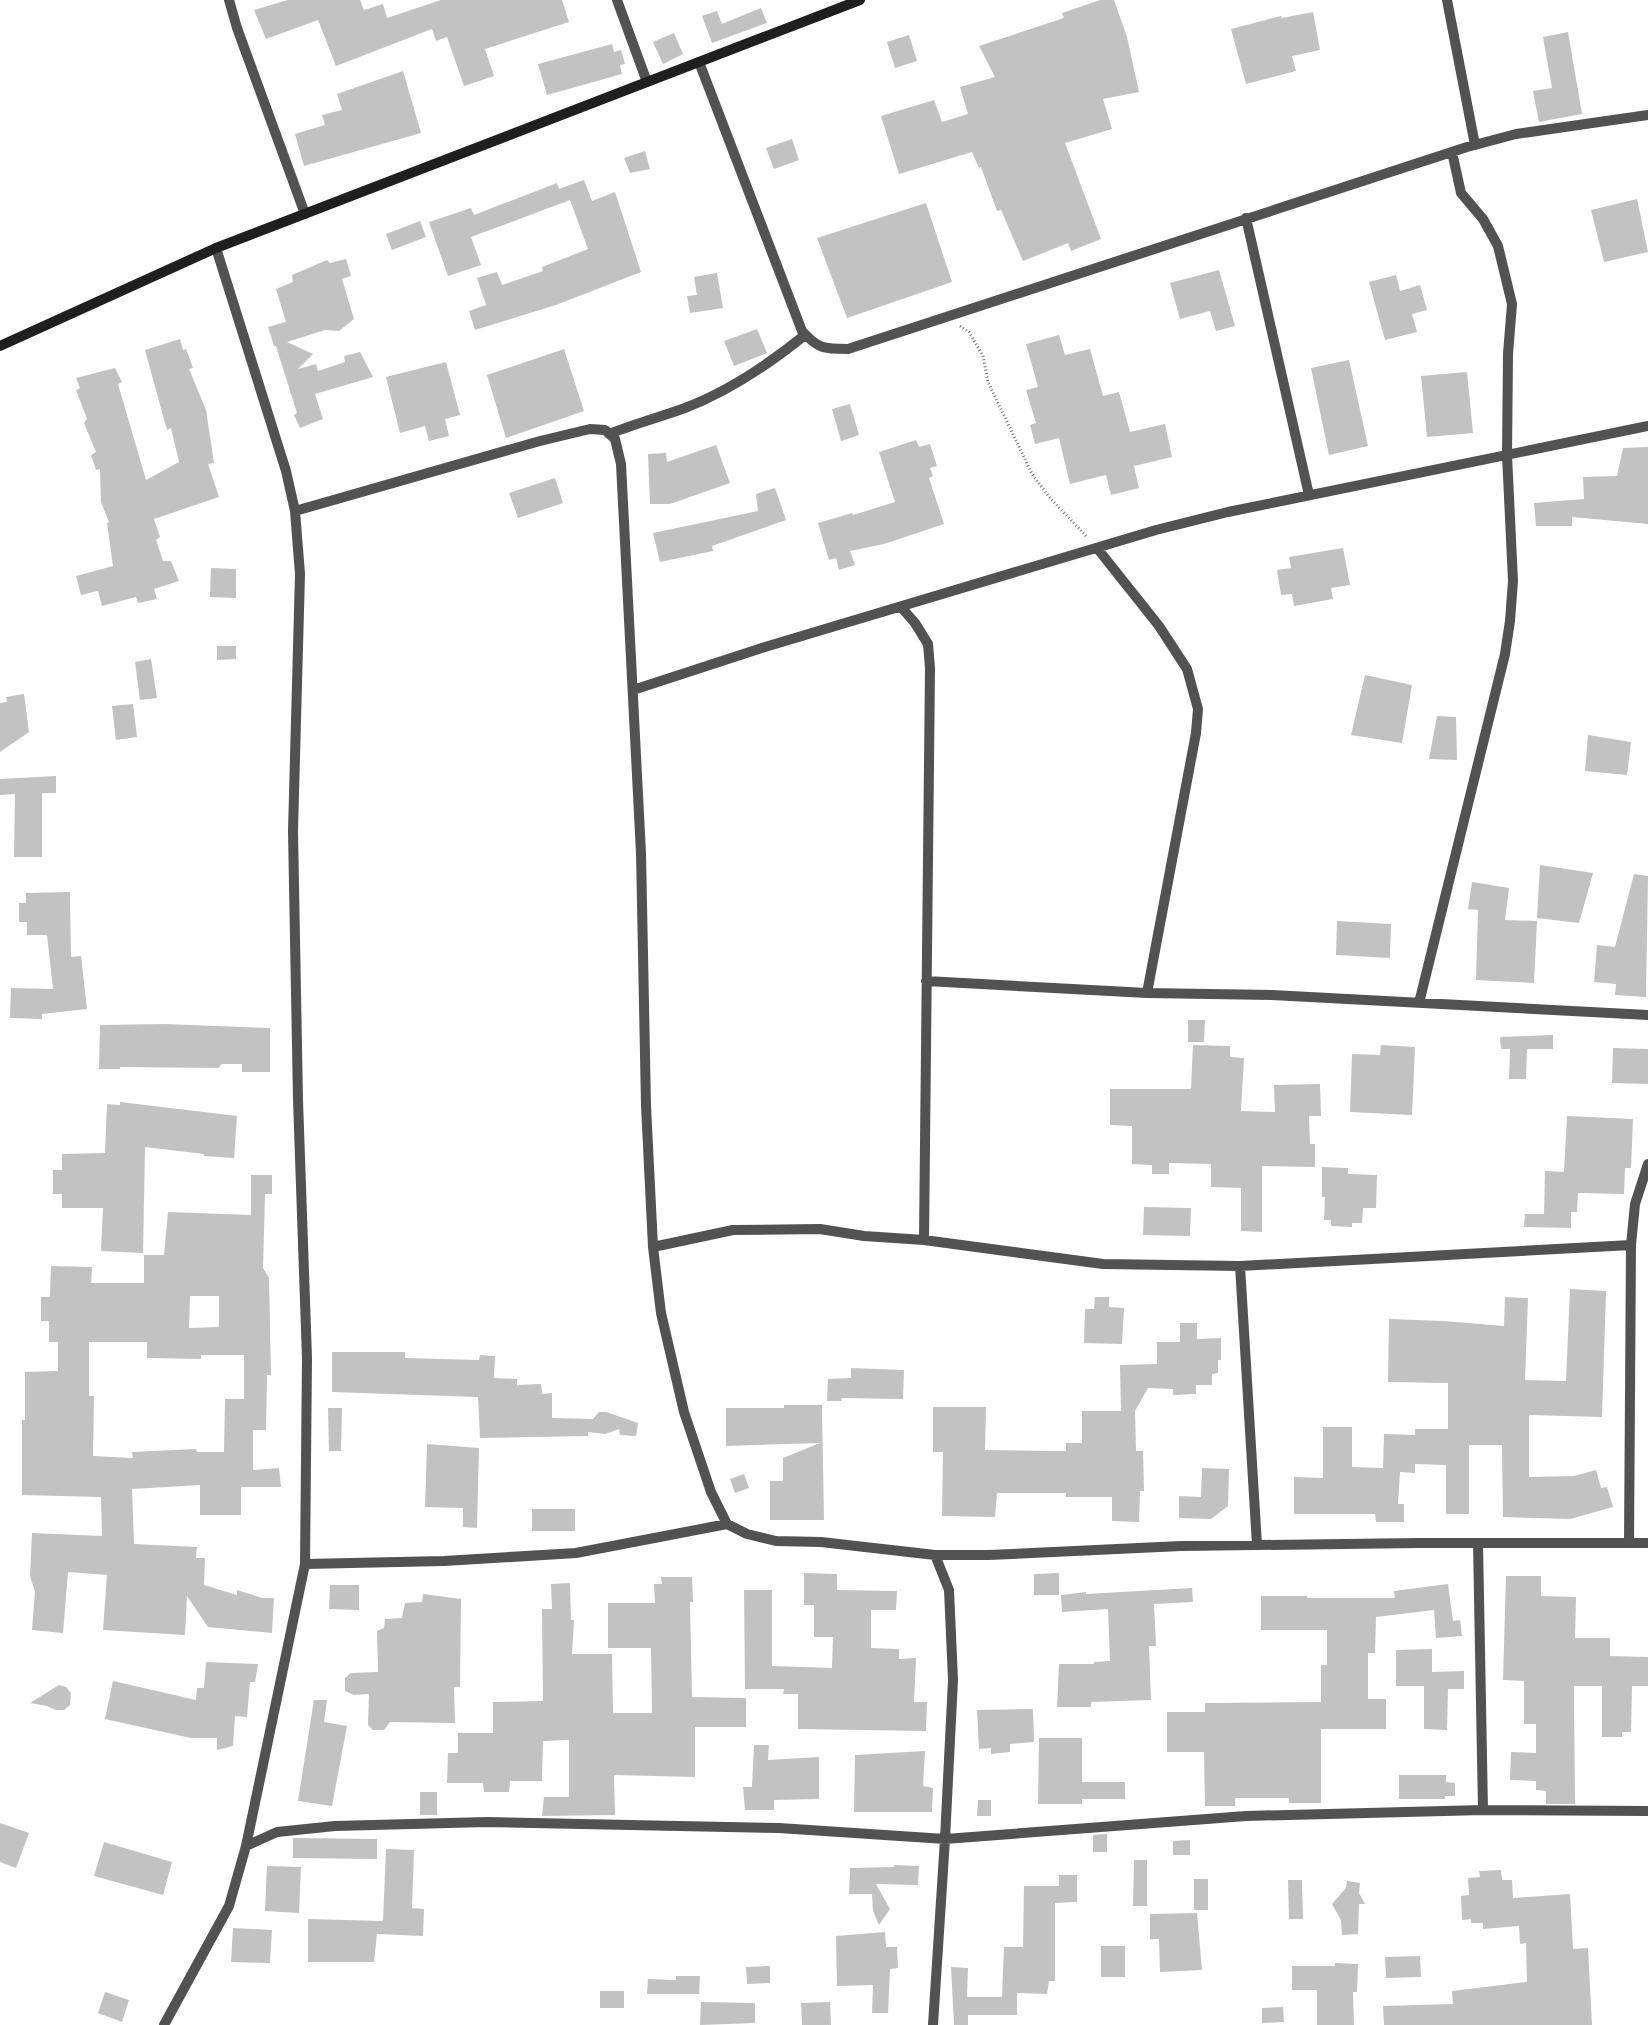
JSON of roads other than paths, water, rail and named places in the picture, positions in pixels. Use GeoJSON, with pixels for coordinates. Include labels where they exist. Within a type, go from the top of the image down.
{"type":"FeatureCollection","features":[{"type":"Feature","properties":{"kind":"main road"},"geometry":{"type":"LineString","coordinates":[[0,346],[216,248],[860,0]]}},
{"type":"Feature","properties":{"kind":"street"},"geometry":{"type":"LineString","coordinates":[[229,0],[236,28],[305,214]]}},
{"type":"Feature","properties":{"kind":"street"},"geometry":{"type":"LineString","coordinates":[[617,0],[647,82]]}},
{"type":"Feature","properties":{"kind":"street"},"geometry":{"type":"LineString","coordinates":[[1447,0],[1475,145]]}},
{"type":"Feature","properties":{"kind":"street"},"geometry":{"type":"LineString","coordinates":[[698,62],[781,279],[805,334],[813,344],[826,349],[848,348],[1475,145],[1516,134],[1648,115]]}},
{"type":"Feature","properties":{"kind":"street"},"geometry":{"type":"LineString","coordinates":[[1419,1003],[1505,654],[1513,582],[1506,455],[1508,354],[1512,304],[1498,246],[1483,219],[1461,193],[1452,152]]}},
{"type":"Feature","properties":{"kind":"street"},"geometry":{"type":"LineString","coordinates":[[1246,218],[1309,495]]}},
{"type":"Feature","properties":{"kind":"street"},"geometry":{"type":"LineString","coordinates":[[164,2025],[229,1906],[246,1846],[306,1564],[307,1358],[298,1100],[293,831],[300,574],[295,511],[286,471],[216,248]]}},
{"type":"Feature","properties":{"kind":"street"},"geometry":{"type":"LineString","coordinates":[[610,434],[633,424],[686,408],[736,384],[774,360],[805,334]]}},
{"type":"Feature","properties":{"kind":"street"},"geometry":{"type":"LineString","coordinates":[[633,690],[1097,548],[1228,512],[1648,426]]}},
{"type":"Feature","properties":{"kind":"street"},"geometry":{"type":"LineString","coordinates":[[295,511],[590,429],[605,430],[615,439],[621,464],[641,853],[646,1106],[653,1247],[661,1313],[684,1412],[711,1492],[728,1524],[747,1534],[776,1541],[821,1542],[935,1554],[989,1555],[1257,1545],[1648,1543]]}},
{"type":"Feature","properties":{"kind":"street"},"geometry":{"type":"LineString","coordinates":[[1097,548],[1159,626],[1187,669],[1198,709],[1196,733],[1147,993]]}},
{"type":"Feature","properties":{"kind":"street"},"geometry":{"type":"LineString","coordinates":[[901,607],[915,623],[928,644],[924,1240]]}},
{"type":"Feature","properties":{"kind":"street"},"geometry":{"type":"LineString","coordinates":[[926,980],[1147,993],[1272,994],[1648,1015]]}},
{"type":"Feature","properties":{"kind":"street"},"geometry":{"type":"LineString","coordinates":[[1629,1543],[1631,1245],[1636,1204],[1648,1164]]}},
{"type":"Feature","properties":{"kind":"street"},"geometry":{"type":"LineString","coordinates":[[653,1247],[733,1230],[820,1229],[864,1236],[924,1240],[1103,1264],[1240,1266],[1631,1245]]}},
{"type":"Feature","properties":{"kind":"street"},"geometry":{"type":"LineString","coordinates":[[1240,1266],[1257,1545]]}},
{"type":"Feature","properties":{"kind":"street"},"geometry":{"type":"LineString","coordinates":[[306,1564],[444,1561],[576,1553],[728,1524]]}},
{"type":"Feature","properties":{"kind":"street"},"geometry":{"type":"LineString","coordinates":[[1478,1543],[1483,1810]]}},
{"type":"Feature","properties":{"kind":"street"},"geometry":{"type":"LineString","coordinates":[[933,2025],[953,1680],[948,1590],[935,1554]]}},
{"type":"Feature","properties":{"kind":"street"},"geometry":{"type":"LineString","coordinates":[[246,1846],[277,1832],[335,1826],[487,1822],[779,1828],[945,1839],[1246,1816],[1483,1810],[1648,1811]]}}]}
